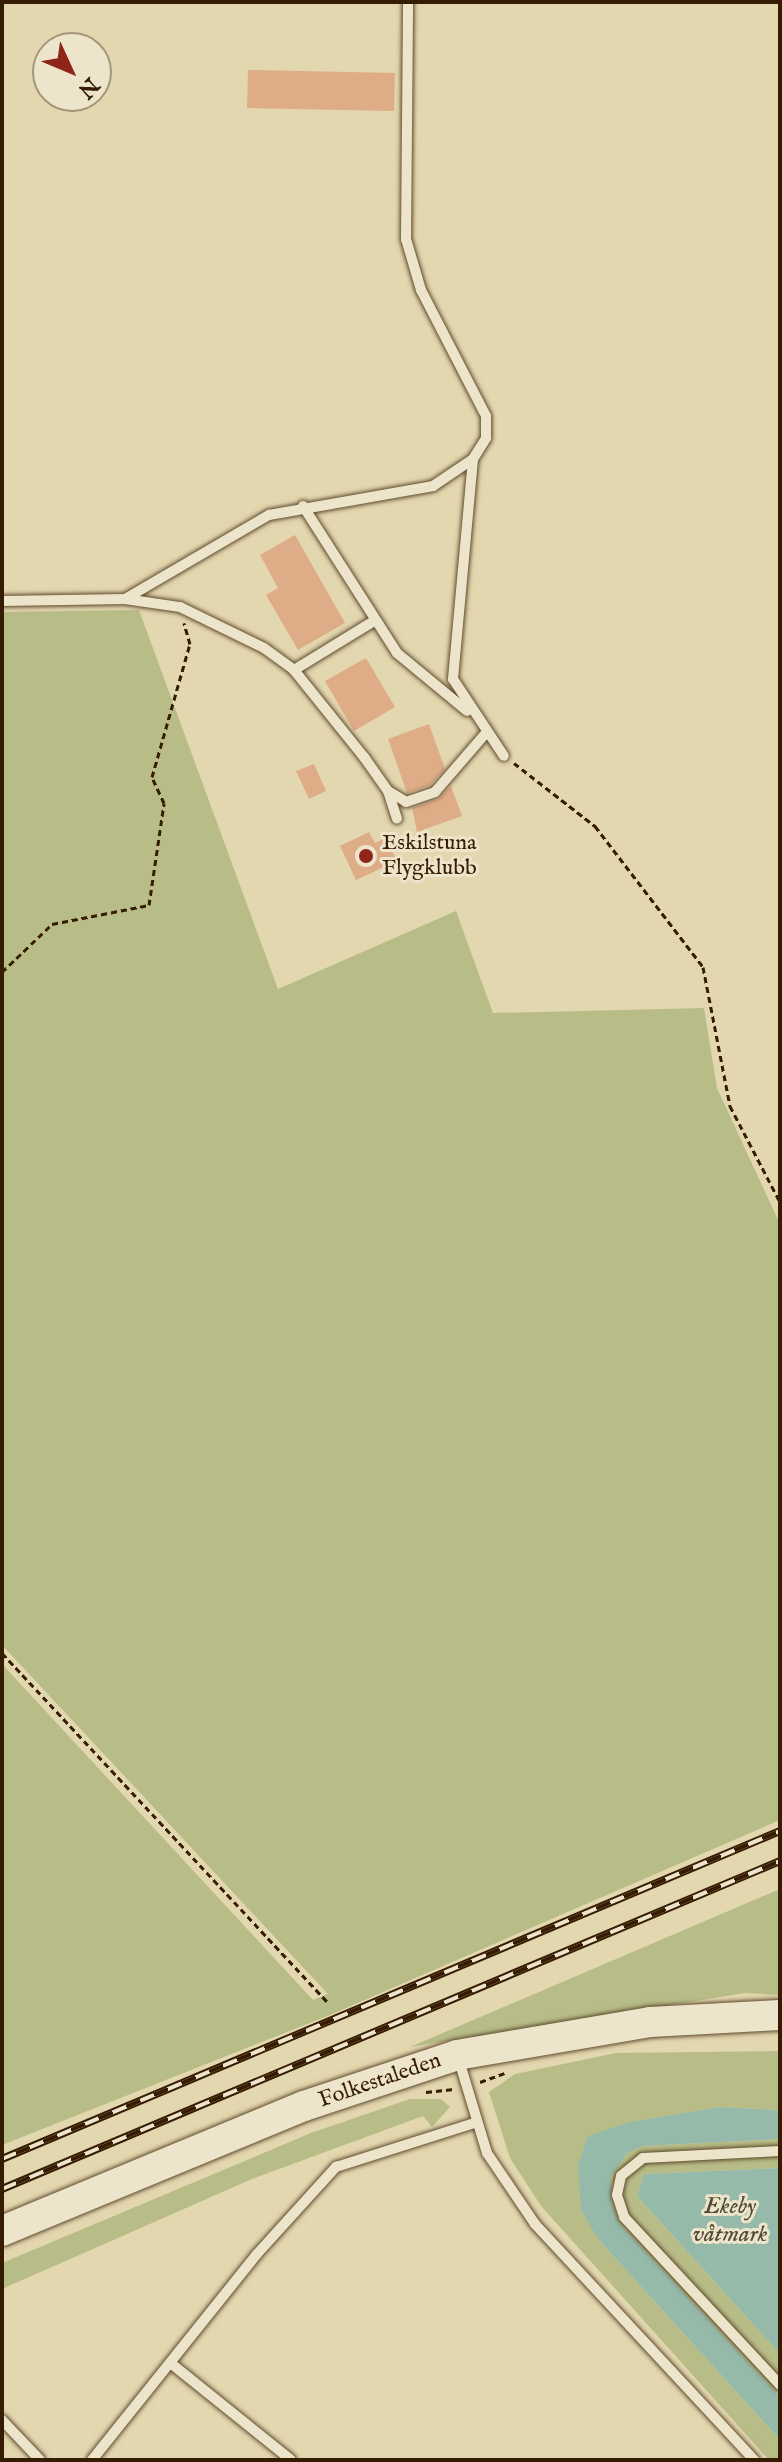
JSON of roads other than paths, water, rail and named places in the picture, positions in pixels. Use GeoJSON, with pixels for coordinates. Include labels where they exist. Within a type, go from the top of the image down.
{"type":"FeatureCollection","features":[{"type":"Feature","properties":{"kind":"main road","name":"Folkestaleden"},"geometry":{"type":"LineString","coordinates":[[2,2231],[304,2106],[457,2055],[650,2022],[780,2015]]}},
{"type":"Feature","properties":{"kind":"lane"},"geometry":{"type":"LineString","coordinates":[[125,599],[254,521],[303,506],[433,486],[473,459],[486,438],[486,416],[421,290],[406,239],[408,2]]}},
{"type":"Feature","properties":{"kind":"lane"},"geometry":{"type":"LineString","coordinates":[[473,459],[453,679],[471,714],[504,756]]}},
{"type":"Feature","properties":{"kind":"lane"},"geometry":{"type":"LineString","coordinates":[[303,506],[397,653],[471,714]]}},
{"type":"Feature","properties":{"kind":"lane"},"geometry":{"type":"LineString","coordinates":[[2,601],[125,599],[180,607],[264,648],[294,670],[388,791],[397,819]]}},
{"type":"Feature","properties":{"kind":"lane"},"geometry":{"type":"LineString","coordinates":[[294,670],[374,621]]}},
{"type":"Feature","properties":{"kind":"lane"},"geometry":{"type":"LineString","coordinates":[[388,791],[406,802],[435,792],[486,733]]}},
{"type":"Feature","properties":{"kind":"lane"},"geometry":{"type":"LineString","coordinates":[[457,2055],[475,2123],[535,2224],[754,2460]]}},
{"type":"Feature","properties":{"kind":"lane"},"geometry":{"type":"LineString","coordinates":[[92,2460],[173,2365],[257,2254],[336,2167],[475,2123]]}},
{"type":"Feature","properties":{"kind":"lane"},"geometry":{"type":"LineString","coordinates":[[780,2151],[643,2158],[621,2176],[617,2195],[624,2217],[780,2385]]}},
{"type":"Feature","properties":{"kind":"lane"},"geometry":{"type":"LineString","coordinates":[[173,2365],[291,2460]]}},
{"type":"Feature","properties":{"kind":"lane"},"geometry":{"type":"LineString","coordinates":[[2,2420],[40,2460]]}},
{"type":"Feature","properties":{"kind":"water","name":"Ekeby våtmark"},"geometry":{"type":"Polygon","coordinates":[[[720,2107],[780,2110],[780,2139],[643,2146],[626,2154],[611,2177],[611,2202],[621,2225],[780,2397],[780,2440],[599,2240],[581,2210],[578,2165],[588,2136],[630,2122],[720,2107]]]}},
{"type":"Feature","properties":{"kind":"water","name":"Ekeby våtmark"},"geometry":{"type":"Polygon","coordinates":[[[780,2168],[780,2354],[637,2196],[644,2174],[780,2168]]]}},
{"type":"Feature","properties":{"kind":"railway"},"geometry":{"type":"LineString","coordinates":[[2,2159],[780,1831]]}},
{"type":"Feature","properties":{"kind":"railway"},"geometry":{"type":"LineString","coordinates":[[2,2189],[780,1861]]}},
{"type":"Feature","properties":{"kind":"place","name":"Eskilstuna Flygklubb"},"geometry":{"type":"Point","coordinates":[366,856]}}]}
